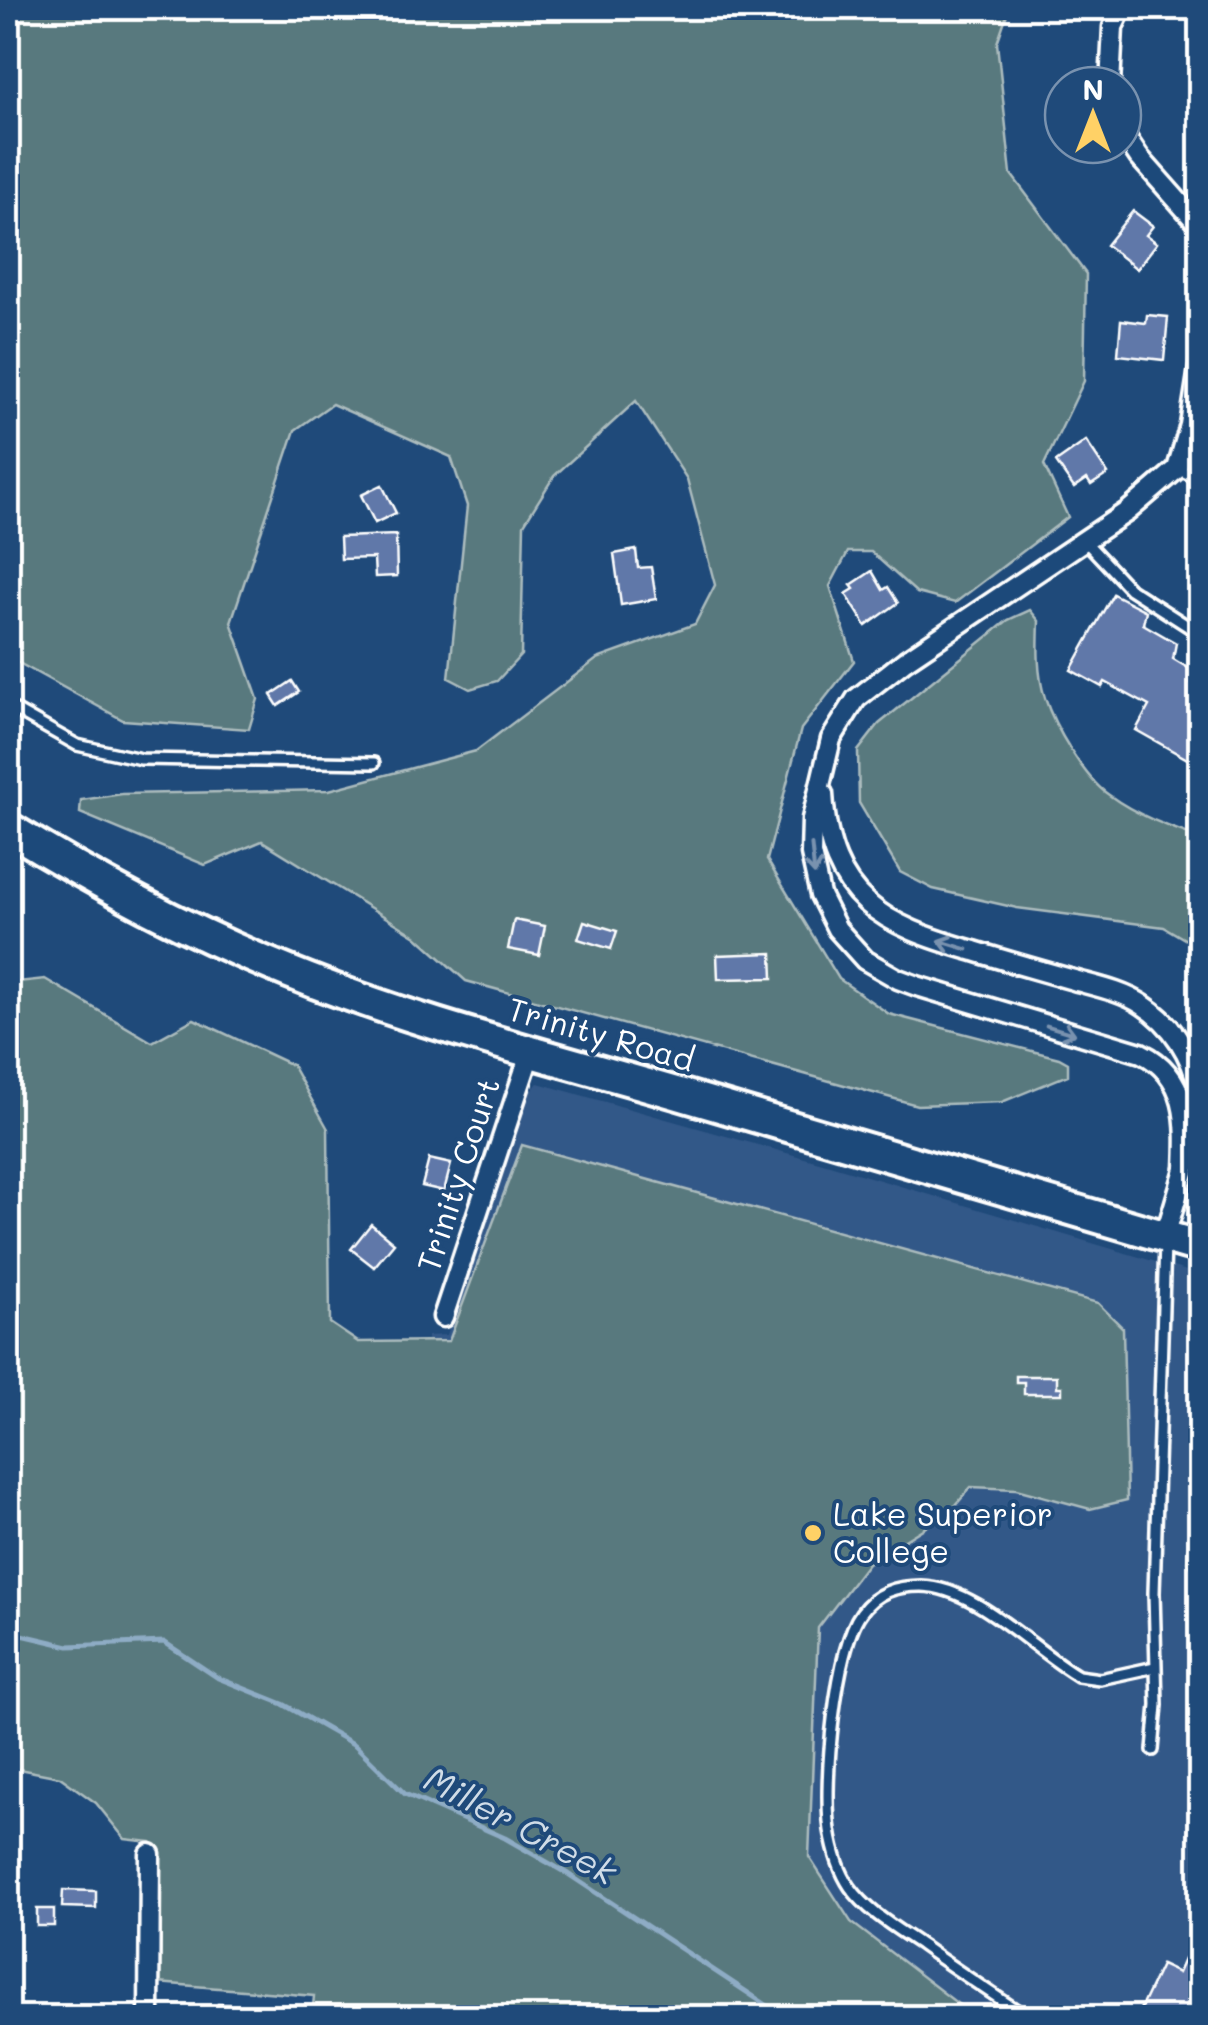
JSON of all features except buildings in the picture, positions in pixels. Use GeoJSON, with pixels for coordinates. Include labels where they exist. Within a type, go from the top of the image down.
{"type":"FeatureCollection","features":[{"type":"Feature","properties":{"kind":"highway","name":"Trinity Road"},"geometry":{"type":"LineString","coordinates":[[8,828],[129,898],[251,957],[384,1006],[1200,1246]]}},
{"type":"Feature","properties":{"kind":"street"},"geometry":{"type":"LineString","coordinates":[[1111,65],[1112,27],[1122,8]]}},
{"type":"Feature","properties":{"kind":"street"},"geometry":{"type":"LineString","coordinates":[[1143,161],[1200,226]]}},
{"type":"Feature","properties":{"kind":"street"},"geometry":{"type":"LineString","coordinates":[[1185,1169],[1186,1127],[1181,1097],[1169,1074],[1150,1058],[898,979],[865,960],[827,912],[813,868],[812,819],[823,764],[838,725],[856,698],[1128,510],[1177,469],[1190,425],[1200,362]]}},
{"type":"Feature","properties":{"kind":"street"},"geometry":{"type":"LineString","coordinates":[[823,764],[828,838],[848,880],[872,907],[914,934],[1110,990],[1142,1004],[1176,1036],[1193,1067],[1200,1092]]}},
{"type":"Feature","properties":{"kind":"street","name":"Trinity Court"},"geometry":{"type":"LineString","coordinates":[[443,1317],[531,1051]]}},
{"type":"Feature","properties":{"kind":"street"},"geometry":{"type":"LineString","coordinates":[[1165,1236],[1185,1169],[1200,1137]]}},
{"type":"Feature","properties":{"kind":"street"},"geometry":{"type":"LineString","coordinates":[[149,2018],[150,1854]]}},
{"type":"Feature","properties":{"kind":"lane"},"geometry":{"type":"LineString","coordinates":[[1177,469],[1200,479]]}},
{"type":"Feature","properties":{"kind":"lane"},"geometry":{"type":"LineString","coordinates":[[1084,540],[1130,590],[1200,634]]}},
{"type":"Feature","properties":{"kind":"lane"},"geometry":{"type":"LineString","coordinates":[[8,706],[77,745],[141,760],[374,763]]}},
{"type":"Feature","properties":{"kind":"lane"},"geometry":{"type":"LineString","coordinates":[[1153,1750],[1165,1236]]}},
{"type":"Feature","properties":{"kind":"lane"},"geometry":{"type":"LineString","coordinates":[[1028,2018],[877,1914],[858,1896],[840,1867],[830,1832],[828,1792],[836,1710],[849,1640],[862,1612],[877,1596],[893,1588],[930,1586],[967,1600],[1078,1676],[1100,1679],[1155,1666]]}},
{"type":"Feature","properties":{"kind":"shaded area","name":"Lake Superior College"},"geometry":{"type":"Polygon","coordinates":[[[538,1083],[1200,1275],[1200,2017],[314,2017],[424,1729],[427,1336],[447,1335],[523,1111],[538,1083]]]}},
{"type":"Feature","properties":{"kind":"green space"},"geometry":{"type":"Polygon","coordinates":[[[8,8],[1009,8],[997,43],[1011,174],[1086,274],[1084,381],[1044,465],[1068,517],[955,603],[917,593],[871,552],[848,552],[830,586],[854,661],[801,729],[767,860],[839,979],[889,1014],[1059,1058],[1068,1063],[1068,1075],[1002,1102],[917,1105],[466,981],[416,936],[262,841],[205,865],[80,813],[81,800],[122,794],[329,790],[476,751],[597,659],[695,624],[715,585],[687,479],[636,401],[554,476],[524,524],[521,655],[497,681],[470,689],[449,678],[467,506],[451,457],[332,404],[295,430],[231,622],[258,699],[249,729],[123,720],[8,657],[8,8]]]}},
{"type":"Feature","properties":{"kind":"green space"},"geometry":{"type":"Polygon","coordinates":[[[1030,610],[1039,621],[1039,670],[1045,698],[1081,765],[1119,802],[1200,838],[1200,948],[1164,927],[1017,908],[933,889],[900,872],[859,803],[858,751],[879,724],[1008,620],[1030,610]]]}},
{"type":"Feature","properties":{"kind":"green space","name":"Lake Superior College"},"geometry":{"type":"Polygon","coordinates":[[[45,979],[152,1042],[194,1019],[292,1065],[328,1129],[330,1323],[358,1342],[449,1341],[522,1145],[1098,1303],[1123,1328],[1127,1500],[1090,1509],[1016,1489],[971,1487],[950,1512],[868,1563],[818,1628],[809,1857],[851,1922],[975,2017],[312,2018],[314,1996],[158,1983],[151,1842],[125,1839],[96,1803],[60,1777],[8,1767],[8,983],[45,979]]]}},
{"type":"Feature","properties":{"kind":"green space"},"geometry":{"type":"Polygon","coordinates":[[[1200,1405],[1200,1579],[1187,1562],[1200,1405]]]}},
{"type":"Feature","properties":{"kind":"waterway","name":"Miller Creek"},"geometry":{"type":"LineString","coordinates":[[8,1624],[22,1635],[69,1646],[164,1642],[218,1678],[283,1704],[355,1745],[405,1794],[505,1838],[568,1874],[786,2018]]}},
{"type":"Feature","properties":{"kind":"place","name":"Lake Superior College"},"geometry":{"type":"Point","coordinates":[813,1533]}}]}
